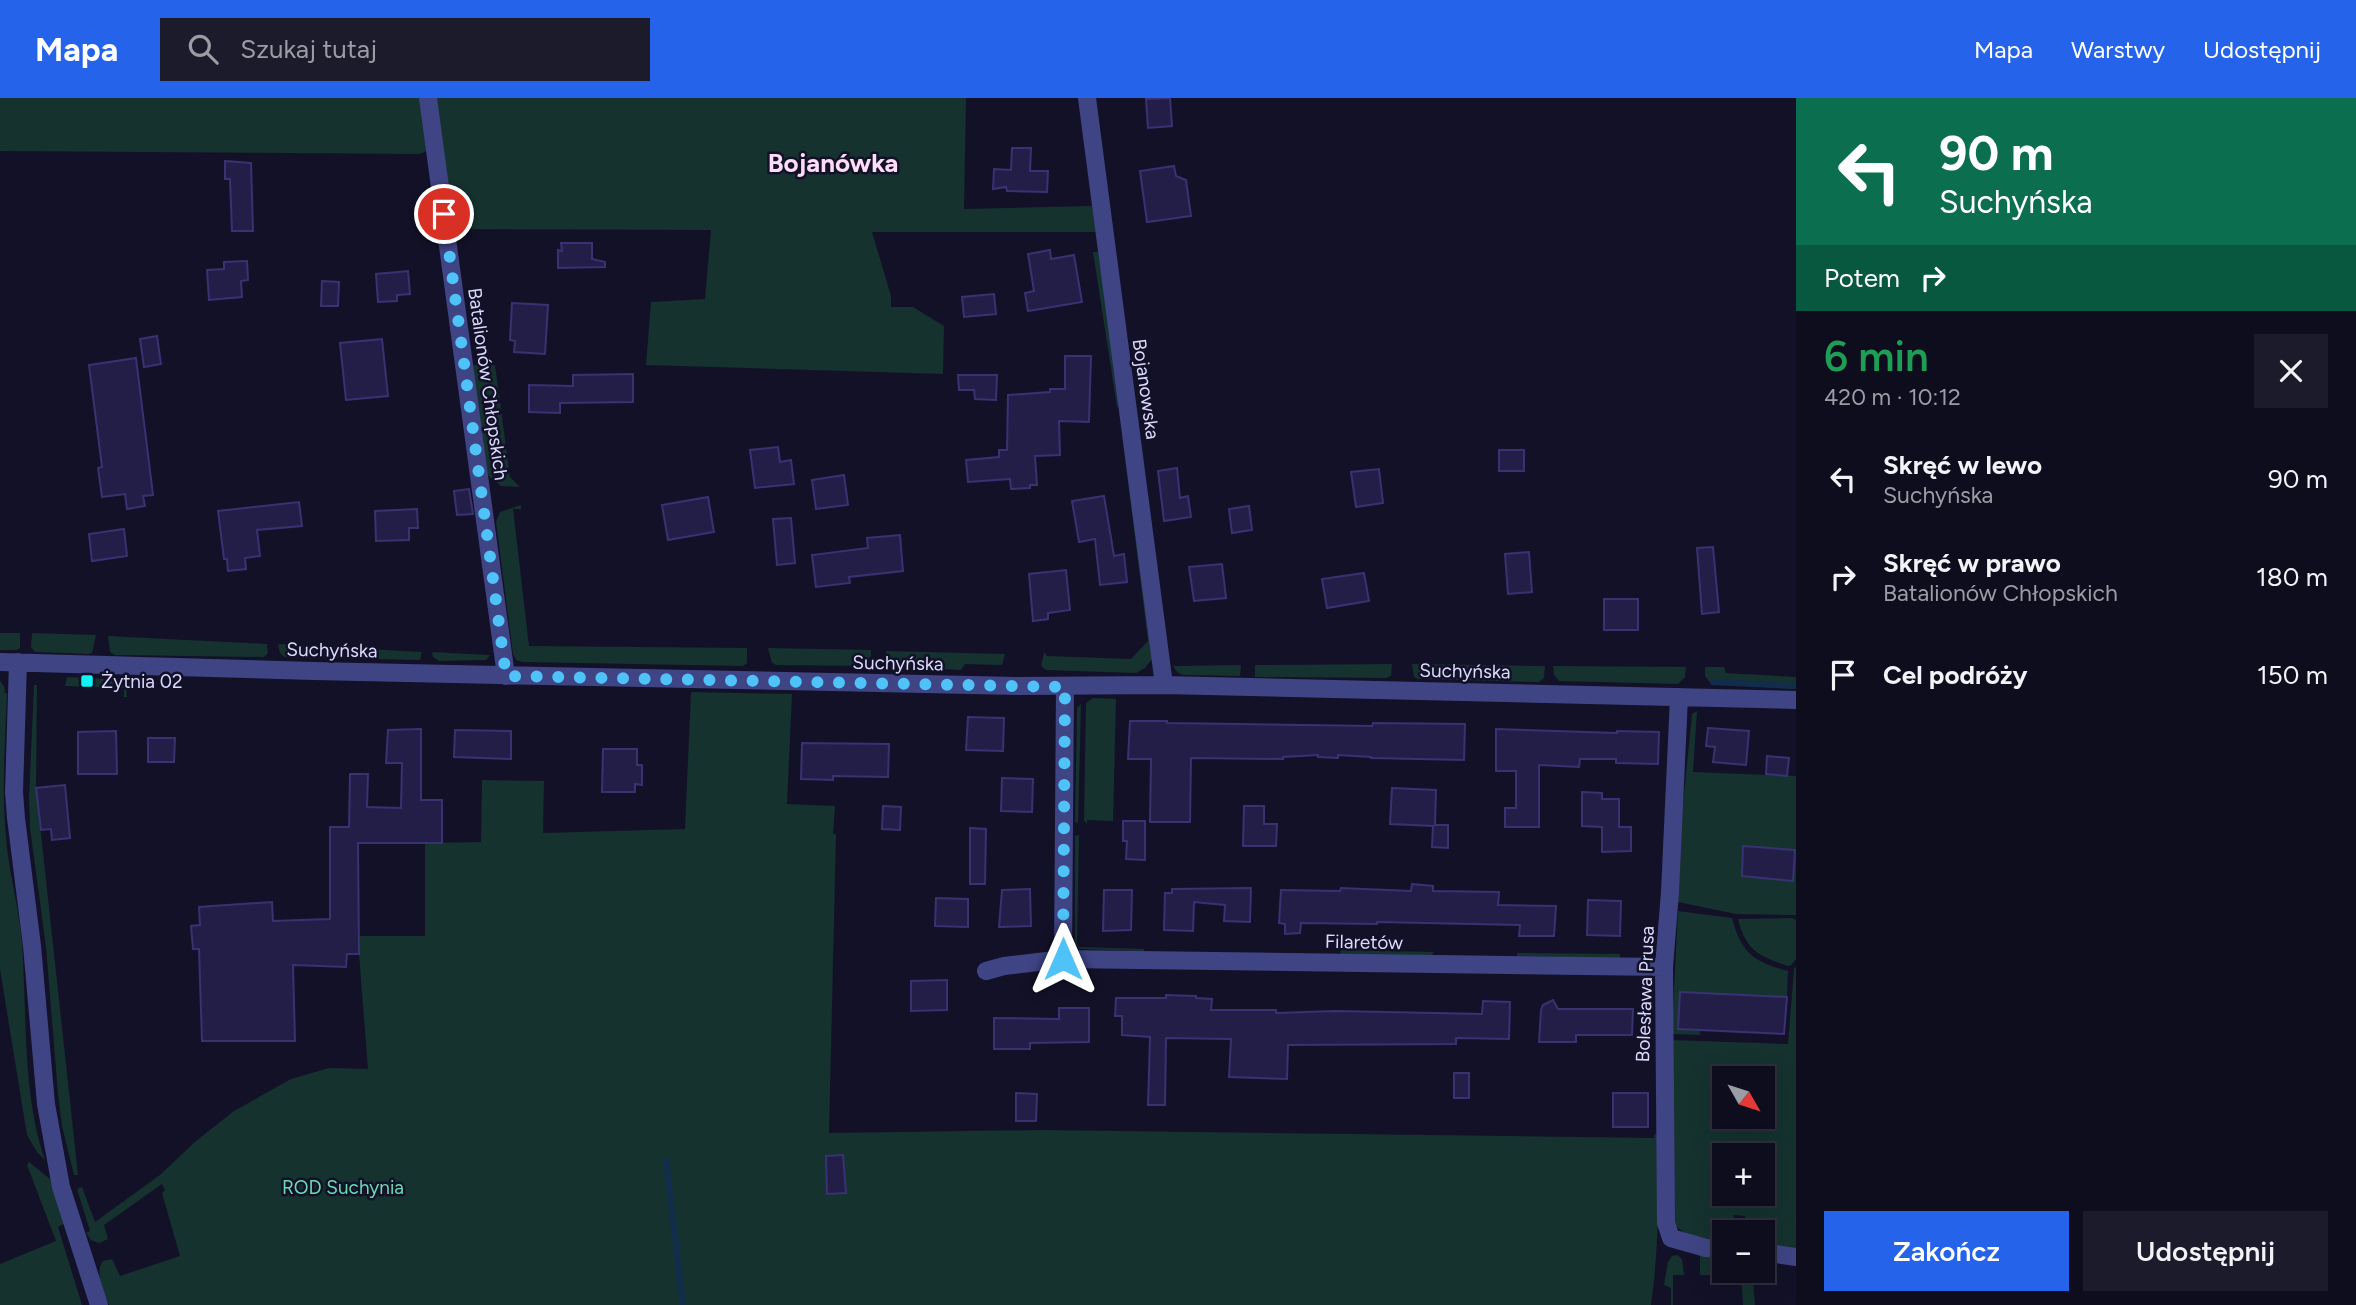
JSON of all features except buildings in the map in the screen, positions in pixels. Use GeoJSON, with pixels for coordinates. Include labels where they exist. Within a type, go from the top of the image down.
{"type":"FeatureCollection","features":[{"type":"Feature","properties":{"kind":"street","name":"Batalionów Chłopskich"},"geometry":{"type":"LineString","coordinates":[[428,98],[506,676]]}},
{"type":"Feature","properties":{"kind":"street","name":"Bojanowska"},"geometry":{"type":"LineString","coordinates":[[1087,98],[1164,685]]}},
{"type":"Feature","properties":{"kind":"street","name":"Suchyńska"},"geometry":{"type":"LineString","coordinates":[[9,662],[506,676],[1065,687],[1164,685],[1796,700]]}},
{"type":"Feature","properties":{"kind":"street"},"geometry":{"type":"LineString","coordinates":[[9,662],[16,818],[32,946],[46,1104],[61,1187],[99,1305]]}},
{"type":"Feature","properties":{"kind":"street"},"geometry":{"type":"LineString","coordinates":[[1063,959],[1065,687]]}},
{"type":"Feature","properties":{"kind":"street","name":"Bolesława Prusa"},"geometry":{"type":"LineString","coordinates":[[1679,697],[1664,967],[1666,1223],[1671,1238],[1712,1248]]}},
{"type":"Feature","properties":{"kind":"street","name":"Filaretów"},"geometry":{"type":"LineString","coordinates":[[986,971],[1004,966],[1063,959],[1664,967]]}},
{"type":"Feature","properties":{"kind":"street"},"geometry":{"type":"LineString","coordinates":[[1775,1254],[1796,1257]]}},
{"type":"Feature","properties":{"kind":"green space"},"geometry":{"type":"Polygon","coordinates":[[[0,98],[424,98],[428,148],[419,154],[0,151],[0,98]]]}},
{"type":"Feature","properties":{"kind":"green space"},"geometry":{"type":"Polygon","coordinates":[[[436,98],[966,98],[964,209],[1092,206],[1096,232],[872,232],[891,296],[891,307],[913,307],[944,326],[943,374],[646,365],[651,302],[705,299],[711,230],[452,229],[436,98]]]}},
{"type":"Feature","properties":{"kind":"green space"},"geometry":{"type":"Polygon","coordinates":[[[1093,252],[1098,252],[1121,405],[1117,407],[1093,252]]]}},
{"type":"Feature","properties":{"kind":"green space"},"geometry":{"type":"Polygon","coordinates":[[[472,365],[495,365],[510,477],[520,487],[501,486],[485,473],[472,365]]]}},
{"type":"Feature","properties":{"kind":"green space"},"geometry":{"type":"Polygon","coordinates":[[[1122,434],[1152,659],[1145,668],[1136,673],[1046,670],[1041,666],[1044,652],[1047,656],[1131,659],[1148,641],[1122,434]]]}},
{"type":"Feature","properties":{"kind":"green space"},"geometry":{"type":"Polygon","coordinates":[[[521,505],[521,509],[513,509],[529,646],[747,648],[747,663],[743,666],[516,660],[513,654],[496,522],[500,512],[521,505]]]}},
{"type":"Feature","properties":{"kind":"green space"},"geometry":{"type":"Polygon","coordinates":[[[0,633],[20,633],[20,648],[0,650],[0,633]]]}},
{"type":"Feature","properties":{"kind":"green space"},"geometry":{"type":"Polygon","coordinates":[[[32,633],[96,635],[92,653],[88,654],[35,652],[31,647],[32,633]]]}},
{"type":"Feature","properties":{"kind":"green space"},"geometry":{"type":"Polygon","coordinates":[[[108,636],[267,644],[268,653],[264,657],[115,655],[110,652],[108,636]]]}},
{"type":"Feature","properties":{"kind":"green space"},"geometry":{"type":"Polygon","coordinates":[[[278,644],[422,652],[420,660],[284,657],[278,644]]]}},
{"type":"Feature","properties":{"kind":"green space"},"geometry":{"type":"Polygon","coordinates":[[[768,648],[871,650],[871,656],[864,666],[776,665],[772,663],[768,648]]]}},
{"type":"Feature","properties":{"kind":"green space"},"geometry":{"type":"Polygon","coordinates":[[[886,651],[1005,654],[1002,665],[965,664],[961,670],[893,666],[886,659],[886,651]]]}},
{"type":"Feature","properties":{"kind":"green space"},"geometry":{"type":"Polygon","coordinates":[[[432,652],[490,655],[486,660],[439,661],[433,657],[432,652]]]}},
{"type":"Feature","properties":{"kind":"green space"},"geometry":{"type":"Polygon","coordinates":[[[1392,664],[1391,676],[1386,678],[1255,677],[1255,665],[1392,664]]]}},
{"type":"Feature","properties":{"kind":"green space"},"geometry":{"type":"Polygon","coordinates":[[[1412,664],[1545,666],[1544,678],[1539,682],[1418,679],[1414,677],[1412,664]]]}},
{"type":"Feature","properties":{"kind":"green space"},"geometry":{"type":"Polygon","coordinates":[[[1241,665],[1240,676],[1183,675],[1173,666],[1241,665]]]}},
{"type":"Feature","properties":{"kind":"green space"},"geometry":{"type":"Polygon","coordinates":[[[1553,666],[1686,667],[1685,677],[1678,684],[1559,681],[1554,675],[1553,666]]]}},
{"type":"Feature","properties":{"kind":"green space"},"geometry":{"type":"Polygon","coordinates":[[[1705,667],[1724,667],[1726,673],[1796,677],[1796,689],[1711,684],[1705,676],[1705,667]]]}},
{"type":"Feature","properties":{"kind":"green space"},"geometry":{"type":"Polygon","coordinates":[[[67,677],[125,680],[127,697],[124,697],[124,688],[65,686],[67,677]]]}},
{"type":"Feature","properties":{"kind":"green space"},"geometry":{"type":"Polygon","coordinates":[[[0,681],[7,693],[5,829],[22,943],[32,1108],[45,1160],[27,1135],[0,969],[0,681]]]}},
{"type":"Feature","properties":{"kind":"green space"},"geometry":{"type":"Polygon","coordinates":[[[34,685],[37,685],[36,788],[78,1175],[74,1175],[62,1126],[46,947],[30,828],[34,685]]]}},
{"type":"Feature","properties":{"kind":"green space","name":"ROD Suchynia"},"geometry":{"type":"Polygon","coordinates":[[[691,692],[792,694],[787,804],[835,806],[829,1133],[1043,1130],[1654,1138],[1657,1134],[1658,1220],[1651,1305],[109,1305],[99,1271],[103,1261],[112,1259],[120,1276],[180,1256],[162,1193],[165,1190],[162,1184],[104,1225],[108,1239],[99,1243],[91,1240],[86,1233],[90,1231],[77,1189],[82,1187],[95,1222],[160,1175],[196,1141],[234,1111],[291,1079],[329,1068],[368,1069],[359,936],[425,936],[425,843],[481,842],[482,780],[544,781],[543,833],[685,829],[691,692]]]}},
{"type":"Feature","properties":{"kind":"green space"},"geometry":{"type":"Polygon","coordinates":[[[1093,698],[1116,699],[1113,821],[1087,820],[1087,824],[1084,820],[1086,703],[1093,698]]]}},
{"type":"Feature","properties":{"kind":"green space"},"geometry":{"type":"Polygon","coordinates":[[[1081,704],[1078,823],[1075,822],[1077,708],[1081,704]]]}},
{"type":"Feature","properties":{"kind":"green space"},"geometry":{"type":"Polygon","coordinates":[[[1697,711],[1693,772],[1796,776],[1796,915],[1736,914],[1678,902],[1679,855],[1692,714],[1697,711]]]}},
{"type":"Feature","properties":{"kind":"green space"},"geometry":{"type":"Polygon","coordinates":[[[1079,835],[1079,947],[1144,951],[1079,949],[1075,942],[1075,836],[1079,835]]]}},
{"type":"Feature","properties":{"kind":"green space"},"geometry":{"type":"Polygon","coordinates":[[[1678,911],[1732,918],[1740,940],[1751,954],[1766,964],[1788,971],[1787,998],[1680,992],[1678,1029],[1700,1030],[1700,1035],[1673,1034],[1678,911]]]}},
{"type":"Feature","properties":{"kind":"green space"},"geometry":{"type":"Polygon","coordinates":[[[1738,919],[1796,920],[1796,959],[1788,966],[1755,951],[1745,938],[1738,919]]]}},
{"type":"Feature","properties":{"kind":"green space"},"geometry":{"type":"Polygon","coordinates":[[[1340,950],[1434,952],[1431,956],[1341,955],[1340,950]]]}},
{"type":"Feature","properties":{"kind":"green space"},"geometry":{"type":"Polygon","coordinates":[[[1517,953],[1620,954],[1620,958],[1517,956],[1517,953]]]}},
{"type":"Feature","properties":{"kind":"green space"},"geometry":{"type":"Polygon","coordinates":[[[1796,966],[1796,1250],[1775,1248],[1775,1220],[1745,1220],[1745,1216],[1734,1215],[1734,1220],[1712,1220],[1712,1242],[1683,1232],[1673,1222],[1671,1040],[1788,1044],[1796,966]]]}},
{"type":"Feature","properties":{"kind":"green space"},"geometry":{"type":"Polygon","coordinates":[[[29,1162],[50,1179],[65,1223],[58,1227],[82,1305],[0,1305],[0,1264],[56,1241],[27,1165],[29,1162]]]}},
{"type":"Feature","properties":{"kind":"green space"},"geometry":{"type":"Polygon","coordinates":[[[1700,1254],[1712,1255],[1712,1275],[1700,1275],[1700,1254]]]}},
{"type":"Feature","properties":{"kind":"green space"},"geometry":{"type":"Polygon","coordinates":[[[1677,1255],[1682,1259],[1684,1275],[1673,1275],[1671,1305],[1671,1288],[1664,1285],[1668,1262],[1672,1256],[1677,1255]]]}},
{"type":"Feature","properties":{"kind":"green space"},"geometry":{"type":"Polygon","coordinates":[[[1741,1283],[1753,1283],[1755,1305],[1743,1305],[1741,1283]]]}},
{"type":"Feature","properties":{"kind":"waterway"},"geometry":{"type":"LineString","coordinates":[[1713,682],[1796,686]]}},
{"type":"Feature","properties":{"kind":"waterway"},"geometry":{"type":"LineString","coordinates":[[666,1160],[683,1305]]}},
{"type":"Feature","properties":{"kind":"place","name":"Żytnia 02"},"geometry":{"type":"Point","coordinates":[87,681]}},
{"type":"Feature","properties":{"kind":"district","name":"Bojanówka"},"geometry":{"type":"Point","coordinates":[833,163]}},
{"type":"Feature","properties":{"kind":"route"},"geometry":{"type":"LineString","coordinates":[[444,214],[506,676],[1065,687],[1063,959]]}}]}
